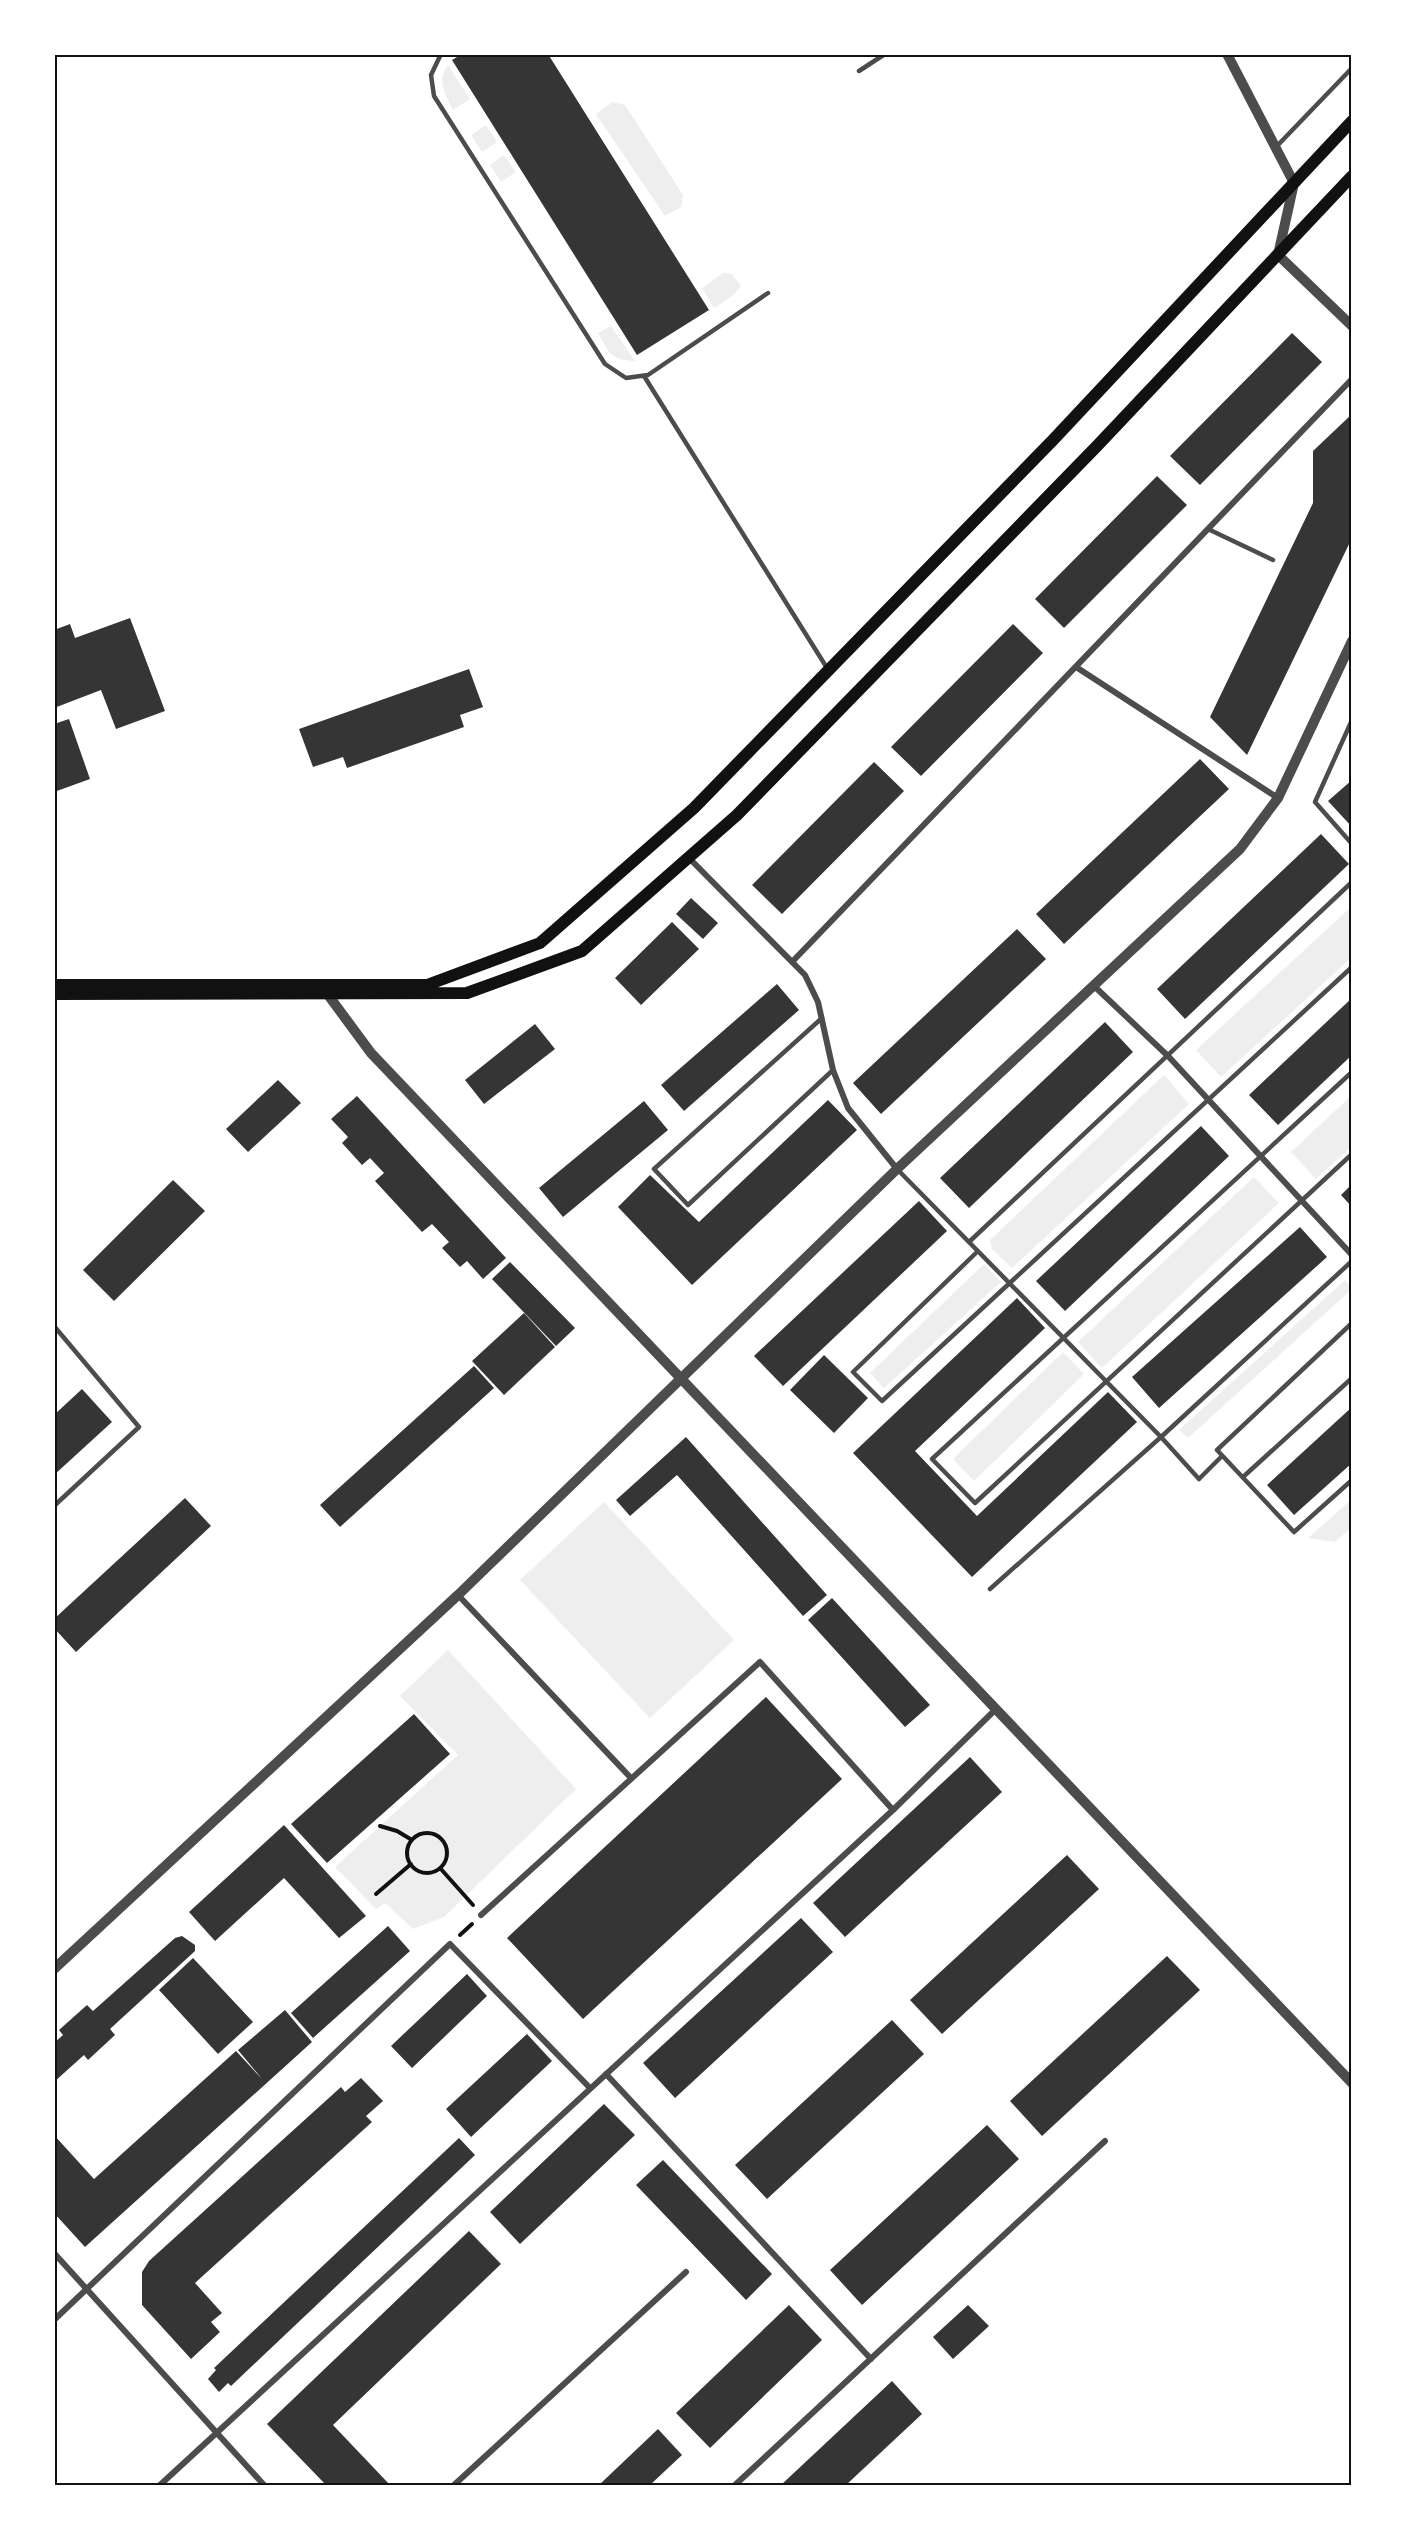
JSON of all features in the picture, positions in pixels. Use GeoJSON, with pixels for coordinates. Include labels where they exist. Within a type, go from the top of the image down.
{"type":"FeatureCollection","features":[{"type":"Feature","properties":{"kind":"main road"},"geometry":{"type":"LineString","coordinates":[[54,994],[427,985],[540,943],[694,808],[1053,440],[1352,121]]}},
{"type":"Feature","properties":{"kind":"main road"},"geometry":{"type":"LineString","coordinates":[[54,985],[467,993],[582,951],[754,798],[1080,463],[1352,176]]}},
{"type":"Feature","properties":{"kind":"street"},"geometry":{"type":"LineString","coordinates":[[1227,54],[1294,183],[1278,255],[1352,326]]}},
{"type":"Feature","properties":{"kind":"street"},"geometry":{"type":"LineString","coordinates":[[792,962],[1352,379]]}},
{"type":"Feature","properties":{"kind":"street"},"geometry":{"type":"LineString","coordinates":[[54,1969],[458,1595],[897,1169],[1240,849],[1278,798],[1352,641]]}},
{"type":"Feature","properties":{"kind":"street"},"geometry":{"type":"LineString","coordinates":[[1076,667],[1278,798]]}},
{"type":"Feature","properties":{"kind":"street"},"geometry":{"type":"LineString","coordinates":[[688,858],[805,975],[819,1002],[833,1070],[848,1108],[897,1169]]}},
{"type":"Feature","properties":{"kind":"street"},"geometry":{"type":"LineString","coordinates":[[1094,986],[1168,1056],[1352,1255]]}},
{"type":"Feature","properties":{"kind":"street"},"geometry":{"type":"LineString","coordinates":[[324,989],[371,1053],[1352,2083]]}},
{"type":"Feature","properties":{"kind":"street"},"geometry":{"type":"LineString","coordinates":[[458,1595],[631,1778]]}},
{"type":"Feature","properties":{"kind":"street"},"geometry":{"type":"LineString","coordinates":[[481,1915],[759,1662],[892,1810]]}},
{"type":"Feature","properties":{"kind":"street"},"geometry":{"type":"LineString","coordinates":[[160,2485],[892,1810],[996,1709]]}},
{"type":"Feature","properties":{"kind":"street"},"geometry":{"type":"LineString","coordinates":[[54,2320],[450,1944],[590,2088]]}},
{"type":"Feature","properties":{"kind":"street"},"geometry":{"type":"LineString","coordinates":[[606,2074],[871,2359]]}},
{"type":"Feature","properties":{"kind":"street"},"geometry":{"type":"LineString","coordinates":[[735,2485],[1105,2141]]}},
{"type":"Feature","properties":{"kind":"street"},"geometry":{"type":"LineString","coordinates":[[54,2253],[264,2485]]}},
{"type":"Feature","properties":{"kind":"street"},"geometry":{"type":"LineString","coordinates":[[454,2485],[686,2272]]}},
{"type":"Feature","properties":{"kind":"lane"},"geometry":{"type":"LineString","coordinates":[[441,54],[431,75],[434,96],[605,364],[626,378],[648,375],[768,293]]}},
{"type":"Feature","properties":{"kind":"lane"},"geometry":{"type":"LineString","coordinates":[[859,71],[885,54]]}},
{"type":"Feature","properties":{"kind":"lane"},"geometry":{"type":"LineString","coordinates":[[1275,147],[1352,68]]}},
{"type":"Feature","properties":{"kind":"lane"},"geometry":{"type":"LineString","coordinates":[[644,376],[828,670]]}},
{"type":"Feature","properties":{"kind":"lane"},"geometry":{"type":"LineString","coordinates":[[1208,530],[1273,561]]}},
{"type":"Feature","properties":{"kind":"lane"},"geometry":{"type":"LineString","coordinates":[[1352,720],[1315,802],[1352,844]]}},
{"type":"Feature","properties":{"kind":"lane"},"geometry":{"type":"LineString","coordinates":[[969,1242],[1352,882]]}},
{"type":"Feature","properties":{"kind":"lane"},"geometry":{"type":"LineString","coordinates":[[978,1251],[853,1372],[882,1401],[1352,967]]}},
{"type":"Feature","properties":{"kind":"lane"},"geometry":{"type":"LineString","coordinates":[[822,1018],[654,1169],[688,1205],[833,1070]]}},
{"type":"Feature","properties":{"kind":"lane"},"geometry":{"type":"LineString","coordinates":[[1352,1072],[932,1459],[975,1503],[1352,1154]]}},
{"type":"Feature","properties":{"kind":"lane"},"geometry":{"type":"LineString","coordinates":[[897,1169],[1161,1437],[1199,1479],[1222,1456]]}},
{"type":"Feature","properties":{"kind":"lane"},"geometry":{"type":"LineString","coordinates":[[990,1589],[1161,1437],[1352,1261]]}},
{"type":"Feature","properties":{"kind":"lane"},"geometry":{"type":"LineString","coordinates":[[1352,1323],[1217,1450],[1294,1532],[1352,1480]]}},
{"type":"Feature","properties":{"kind":"lane"},"geometry":{"type":"LineString","coordinates":[[54,1326],[139,1427],[54,1506]]}},
{"type":"Feature","properties":{"kind":"lane"},"geometry":{"type":"LineString","coordinates":[[1243,1477],[1352,1378]]}},
{"type":"Feature","properties":{"kind":"path"},"geometry":{"type":"LineString","coordinates":[[380,1826],[412,1839]]}},
{"type":"Feature","properties":{"kind":"path"},"geometry":{"type":"LineString","coordinates":[[423,1833],[436,1835],[445,1844],[447,1856],[440,1868],[428,1873],[416,1869],[411,1864],[407,1851],[412,1839],[423,1833]]}},
{"type":"Feature","properties":{"kind":"path"},"geometry":{"type":"LineString","coordinates":[[376,1894],[411,1864]]}},
{"type":"Feature","properties":{"kind":"path"},"geometry":{"type":"LineString","coordinates":[[440,1868],[481,1915],[450,1944]]}},
{"type":"Feature","properties":{"kind":"shaded area"},"geometry":{"type":"Polygon","coordinates":[[[448,65],[470,99],[453,110],[442,82],[448,65]]]}},
{"type":"Feature","properties":{"kind":"shaded area"},"geometry":{"type":"Polygon","coordinates":[[[613,102],[625,105],[683,195],[681,207],[665,216],[596,114],[613,102]]]}},
{"type":"Feature","properties":{"kind":"shaded area"},"geometry":{"type":"Polygon","coordinates":[[[486,125],[497,142],[482,152],[471,135],[486,125]]]}},
{"type":"Feature","properties":{"kind":"shaded area"},"geometry":{"type":"Polygon","coordinates":[[[504,155],[516,172],[501,182],[490,165],[504,155]]]}},
{"type":"Feature","properties":{"kind":"shaded area"},"geometry":{"type":"Polygon","coordinates":[[[723,273],[732,274],[741,286],[732,296],[714,308],[702,288],[723,273]]]}},
{"type":"Feature","properties":{"kind":"shaded area"},"geometry":{"type":"Polygon","coordinates":[[[611,326],[635,361],[616,357],[608,350],[598,333],[611,326]]]}},
{"type":"Feature","properties":{"kind":"shaded area"},"geometry":{"type":"Polygon","coordinates":[[[1352,906],[1352,957],[1221,1077],[1196,1050],[1352,906]]]}},
{"type":"Feature","properties":{"kind":"shaded area"},"geometry":{"type":"Polygon","coordinates":[[[1164,1075],[1189,1104],[1012,1268],[992,1249],[990,1240],[1164,1075]]]}},
{"type":"Feature","properties":{"kind":"shaded area"},"geometry":{"type":"Polygon","coordinates":[[[1352,1095],[1352,1146],[1316,1179],[1291,1152],[1352,1095]]]}},
{"type":"Feature","properties":{"kind":"shaded area"},"geometry":{"type":"Polygon","coordinates":[[[1254,1177],[1279,1203],[1102,1368],[1078,1342],[1254,1177]]]}},
{"type":"Feature","properties":{"kind":"shaded area"},"geometry":{"type":"Polygon","coordinates":[[[984,1264],[1001,1282],[884,1388],[870,1373],[984,1264]]]}},
{"type":"Feature","properties":{"kind":"shaded area"},"geometry":{"type":"Polygon","coordinates":[[[1345,1280],[1352,1289],[1188,1438],[1179,1430],[1345,1280]]]}},
{"type":"Feature","properties":{"kind":"shaded area"},"geometry":{"type":"Polygon","coordinates":[[[1063,1352],[1084,1374],[974,1481],[953,1459],[1063,1352]]]}},
{"type":"Feature","properties":{"kind":"shaded area"},"geometry":{"type":"Polygon","coordinates":[[[1352,1499],[1352,1527],[1335,1542],[1308,1538],[1352,1499]]]}},
{"type":"Feature","properties":{"kind":"shaded area"},"geometry":{"type":"Polygon","coordinates":[[[604,1502],[734,1640],[650,1718],[520,1580],[604,1502]]]}},
{"type":"Feature","properties":{"kind":"shaded area"},"geometry":{"type":"Polygon","coordinates":[[[448,1650],[576,1789],[444,1917],[413,1929],[385,1903],[376,1909],[335,1867],[458,1755],[400,1696],[448,1650]]]}},
{"type":"Feature","properties":{"kind":"building"},"geometry":{"type":"Polygon","coordinates":[[[462,54],[548,54],[709,310],[637,355],[452,60],[462,54]]]}},
{"type":"Feature","properties":{"kind":"building"},"geometry":{"type":"Polygon","coordinates":[[[1292,333],[1322,362],[1200,485],[1170,456],[1292,333]]]}},
{"type":"Feature","properties":{"kind":"building"},"geometry":{"type":"Polygon","coordinates":[[[1352,414],[1352,538],[1247,755],[1210,717],[1313,503],[1313,451],[1352,414]]]}},
{"type":"Feature","properties":{"kind":"building"},"geometry":{"type":"Polygon","coordinates":[[[1157,476],[1187,505],[1064,628],[1035,599],[1157,476]]]}},
{"type":"Feature","properties":{"kind":"building"},"geometry":{"type":"Polygon","coordinates":[[[130,618],[165,711],[116,729],[101,690],[54,708],[54,630],[70,624],[75,638],[130,618]]]}},
{"type":"Feature","properties":{"kind":"building"},"geometry":{"type":"Polygon","coordinates":[[[1013,624],[1043,653],[921,776],[891,747],[1013,624]]]}},
{"type":"Feature","properties":{"kind":"building"},"geometry":{"type":"Polygon","coordinates":[[[469,669],[483,707],[460,715],[464,727],[347,768],[343,757],[313,767],[299,729],[469,669]]]}},
{"type":"Feature","properties":{"kind":"building"},"geometry":{"type":"Polygon","coordinates":[[[69,719],[90,779],[54,792],[54,724],[69,719]]]}},
{"type":"Feature","properties":{"kind":"building"},"geometry":{"type":"Polygon","coordinates":[[[1200,759],[1229,789],[1064,944],[1036,914],[1200,759]]]}},
{"type":"Feature","properties":{"kind":"building"},"geometry":{"type":"Polygon","coordinates":[[[874,762],[904,791],[782,914],[752,885],[874,762]]]}},
{"type":"Feature","properties":{"kind":"building"},"geometry":{"type":"Polygon","coordinates":[[[1352,780],[1352,827],[1328,801],[1352,780]]]}},
{"type":"Feature","properties":{"kind":"building"},"geometry":{"type":"Polygon","coordinates":[[[1321,834],[1349,864],[1185,1019],[1157,989],[1321,834]]]}},
{"type":"Feature","properties":{"kind":"building"},"geometry":{"type":"Polygon","coordinates":[[[691,898],[718,923],[703,939],[676,914],[691,898]]]}},
{"type":"Feature","properties":{"kind":"building"},"geometry":{"type":"Polygon","coordinates":[[[672,922],[699,949],[641,1005],[615,978],[672,922]]]}},
{"type":"Feature","properties":{"kind":"building"},"geometry":{"type":"Polygon","coordinates":[[[1017,929],[1046,959],[881,1114],[853,1083],[1017,929]]]}},
{"type":"Feature","properties":{"kind":"building"},"geometry":{"type":"Polygon","coordinates":[[[777,984],[799,1010],[684,1111],[661,1085],[777,984]]]}},
{"type":"Feature","properties":{"kind":"building"},"geometry":{"type":"Polygon","coordinates":[[[1352,998],[1352,1055],[1278,1125],[1249,1095],[1352,998]]]}},
{"type":"Feature","properties":{"kind":"building"},"geometry":{"type":"Polygon","coordinates":[[[1105,1022],[1133,1052],[969,1208],[940,1178],[1105,1022]]]}},
{"type":"Feature","properties":{"kind":"building"},"geometry":{"type":"Polygon","coordinates":[[[535,1024],[555,1049],[484,1104],[465,1080],[535,1024]]]}},
{"type":"Feature","properties":{"kind":"building"},"geometry":{"type":"Polygon","coordinates":[[[278,1080],[301,1103],[248,1152],[226,1129],[278,1080]]]}},
{"type":"Feature","properties":{"kind":"building"},"geometry":{"type":"Polygon","coordinates":[[[357,1096],[506,1258],[483,1279],[467,1261],[460,1267],[442,1248],[449,1242],[432,1224],[422,1232],[375,1181],[384,1173],[370,1158],[362,1165],[342,1143],[348,1137],[331,1119],[357,1096]]]}},
{"type":"Feature","properties":{"kind":"building"},"geometry":{"type":"Polygon","coordinates":[[[828,1100],[857,1130],[692,1285],[618,1207],[650,1175],[699,1222],[828,1100]]]}},
{"type":"Feature","properties":{"kind":"building"},"geometry":{"type":"Polygon","coordinates":[[[644,1101],[668,1130],[563,1217],[539,1188],[644,1101]]]}},
{"type":"Feature","properties":{"kind":"building"},"geometry":{"type":"Polygon","coordinates":[[[1201,1126],[1229,1156],[1065,1311],[1036,1281],[1201,1126]]]}},
{"type":"Feature","properties":{"kind":"building"},"geometry":{"type":"Polygon","coordinates":[[[173,1180],[205,1211],[114,1301],[83,1270],[173,1180]]]}},
{"type":"Feature","properties":{"kind":"building"},"geometry":{"type":"Polygon","coordinates":[[[1352,1184],[1352,1207],[1341,1195],[1352,1184]]]}},
{"type":"Feature","properties":{"kind":"building"},"geometry":{"type":"Polygon","coordinates":[[[919,1201],[947,1231],[783,1386],[754,1356],[919,1201]]]}},
{"type":"Feature","properties":{"kind":"building"},"geometry":{"type":"Polygon","coordinates":[[[1300,1227],[1327,1257],[1159,1408],[1132,1377],[1300,1227]]]}},
{"type":"Feature","properties":{"kind":"building"},"geometry":{"type":"Polygon","coordinates":[[[510,1262],[575,1328],[556,1346],[492,1279],[510,1262]]]}},
{"type":"Feature","properties":{"kind":"building"},"geometry":{"type":"Polygon","coordinates":[[[1017,1298],[1045,1328],[915,1451],[977,1516],[1108,1392],[1137,1422],[972,1577],[853,1453],[1017,1298]]]}},
{"type":"Feature","properties":{"kind":"building"},"geometry":{"type":"Polygon","coordinates":[[[524,1313],[555,1347],[504,1395],[472,1361],[524,1313]]]}},
{"type":"Feature","properties":{"kind":"building"},"geometry":{"type":"Polygon","coordinates":[[[824,1355],[868,1398],[834,1433],[790,1390],[824,1355]]]}},
{"type":"Feature","properties":{"kind":"building"},"geometry":{"type":"Polygon","coordinates":[[[474,1366],[494,1388],[340,1527],[320,1505],[474,1366]]]}},
{"type":"Feature","properties":{"kind":"building"},"geometry":{"type":"Polygon","coordinates":[[[82,1389],[112,1422],[54,1475],[54,1415],[82,1389]]]}},
{"type":"Feature","properties":{"kind":"building"},"geometry":{"type":"Polygon","coordinates":[[[1352,1407],[1352,1463],[1294,1515],[1267,1485],[1352,1407]]]}},
{"type":"Feature","properties":{"kind":"building"},"geometry":{"type":"Polygon","coordinates":[[[686,1437],[827,1595],[803,1616],[677,1475],[630,1516],[616,1500],[686,1437]]]}},
{"type":"Feature","properties":{"kind":"building"},"geometry":{"type":"Polygon","coordinates":[[[185,1498],[211,1526],[76,1652],[54,1628],[54,1619],[185,1498]]]}},
{"type":"Feature","properties":{"kind":"building"},"geometry":{"type":"Polygon","coordinates":[[[832,1598],[930,1705],[905,1727],[808,1620],[832,1598]]]}},
{"type":"Feature","properties":{"kind":"building"},"geometry":{"type":"Polygon","coordinates":[[[766,1697],[842,1779],[583,2019],[507,1938],[766,1697]]]}},
{"type":"Feature","properties":{"kind":"building"},"geometry":{"type":"Polygon","coordinates":[[[414,1714],[450,1754],[327,1863],[291,1824],[414,1714]]]}},
{"type":"Feature","properties":{"kind":"building"},"geometry":{"type":"Polygon","coordinates":[[[970,1757],[1002,1792],[845,1937],[813,1903],[970,1757]]]}},
{"type":"Feature","properties":{"kind":"building"},"geometry":{"type":"Polygon","coordinates":[[[284,1825],[366,1916],[339,1938],[284,1878],[215,1941],[189,1912],[284,1825]]]}},
{"type":"Feature","properties":{"kind":"building"},"geometry":{"type":"Polygon","coordinates":[[[1067,1855],[1099,1889],[942,2034],[910,2000],[1067,1855]]]}},
{"type":"Feature","properties":{"kind":"building"},"geometry":{"type":"Polygon","coordinates":[[[801,1918],[833,1952],[675,2098],[643,2063],[801,1918]]]}},
{"type":"Feature","properties":{"kind":"building"},"geometry":{"type":"Polygon","coordinates":[[[388,1926],[410,1951],[313,2038],[291,2013],[388,1926]]]}},
{"type":"Feature","properties":{"kind":"building"},"geometry":{"type":"Polygon","coordinates":[[[182,1936],[195,1945],[195,1951],[110,2029],[115,2035],[88,2060],[84,2055],[54,2082],[54,2043],[63,2035],[59,2030],[87,2005],[93,2011],[175,1938],[182,1936]]]}},
{"type":"Feature","properties":{"kind":"building"},"geometry":{"type":"Polygon","coordinates":[[[1167,1956],[1200,1990],[1042,2136],[1010,2101],[1167,1956]]]}},
{"type":"Feature","properties":{"kind":"building"},"geometry":{"type":"Polygon","coordinates":[[[193,1958],[253,2022],[218,2054],[159,1990],[193,1958]]]}},
{"type":"Feature","properties":{"kind":"building"},"geometry":{"type":"Polygon","coordinates":[[[467,1974],[487,1996],[412,2068],[391,2046],[467,1974]]]}},
{"type":"Feature","properties":{"kind":"building"},"geometry":{"type":"Polygon","coordinates":[[[285,2010],[312,2042],[85,2247],[54,2213],[54,2135],[94,2179],[236,2051],[262,2079],[238,2050],[285,2010]]]}},
{"type":"Feature","properties":{"kind":"building"},"geometry":{"type":"Polygon","coordinates":[[[892,2020],[924,2054],[767,2199],[735,2165],[892,2020]]]}},
{"type":"Feature","properties":{"kind":"building"},"geometry":{"type":"Polygon","coordinates":[[[527,2034],[552,2061],[471,2137],[446,2109],[527,2034]]]}},
{"type":"Feature","properties":{"kind":"building"},"geometry":{"type":"Polygon","coordinates":[[[361,2078],[383,2101],[366,2116],[372,2122],[195,2283],[222,2313],[211,2322],[220,2332],[191,2359],[142,2305],[142,2272],[149,2261],[341,2087],[345,2092],[361,2078]]]}},
{"type":"Feature","properties":{"kind":"building"},"geometry":{"type":"Polygon","coordinates":[[[604,2104],[635,2135],[520,2244],[490,2212],[604,2104]]]}},
{"type":"Feature","properties":{"kind":"building"},"geometry":{"type":"Polygon","coordinates":[[[987,2125],[1019,2159],[862,2305],[830,2270],[987,2125]]]}},
{"type":"Feature","properties":{"kind":"building"},"geometry":{"type":"Polygon","coordinates":[[[459,2138],[475,2155],[231,2386],[228,2383],[219,2392],[208,2379],[216,2370],[214,2368],[459,2138]]]}},
{"type":"Feature","properties":{"kind":"building"},"geometry":{"type":"Polygon","coordinates":[[[663,2160],[772,2274],[746,2300],[636,2185],[663,2160]]]}},
{"type":"Feature","properties":{"kind":"building"},"geometry":{"type":"Polygon","coordinates":[[[469,2231],[501,2264],[333,2425],[390,2485],[326,2485],[267,2424],[469,2231]]]}},
{"type":"Feature","properties":{"kind":"building"},"geometry":{"type":"Polygon","coordinates":[[[789,2305],[822,2340],[710,2448],[676,2413],[789,2305]]]}},
{"type":"Feature","properties":{"kind":"building"},"geometry":{"type":"Polygon","coordinates":[[[968,2305],[989,2326],[953,2359],[933,2337],[968,2305]]]}},
{"type":"Feature","properties":{"kind":"building"},"geometry":{"type":"Polygon","coordinates":[[[892,2381],[922,2414],[846,2485],[781,2485],[892,2381]]]}},
{"type":"Feature","properties":{"kind":"building"},"geometry":{"type":"Polygon","coordinates":[[[658,2429],[682,2455],[650,2485],[599,2485],[658,2429]]]}}]}
